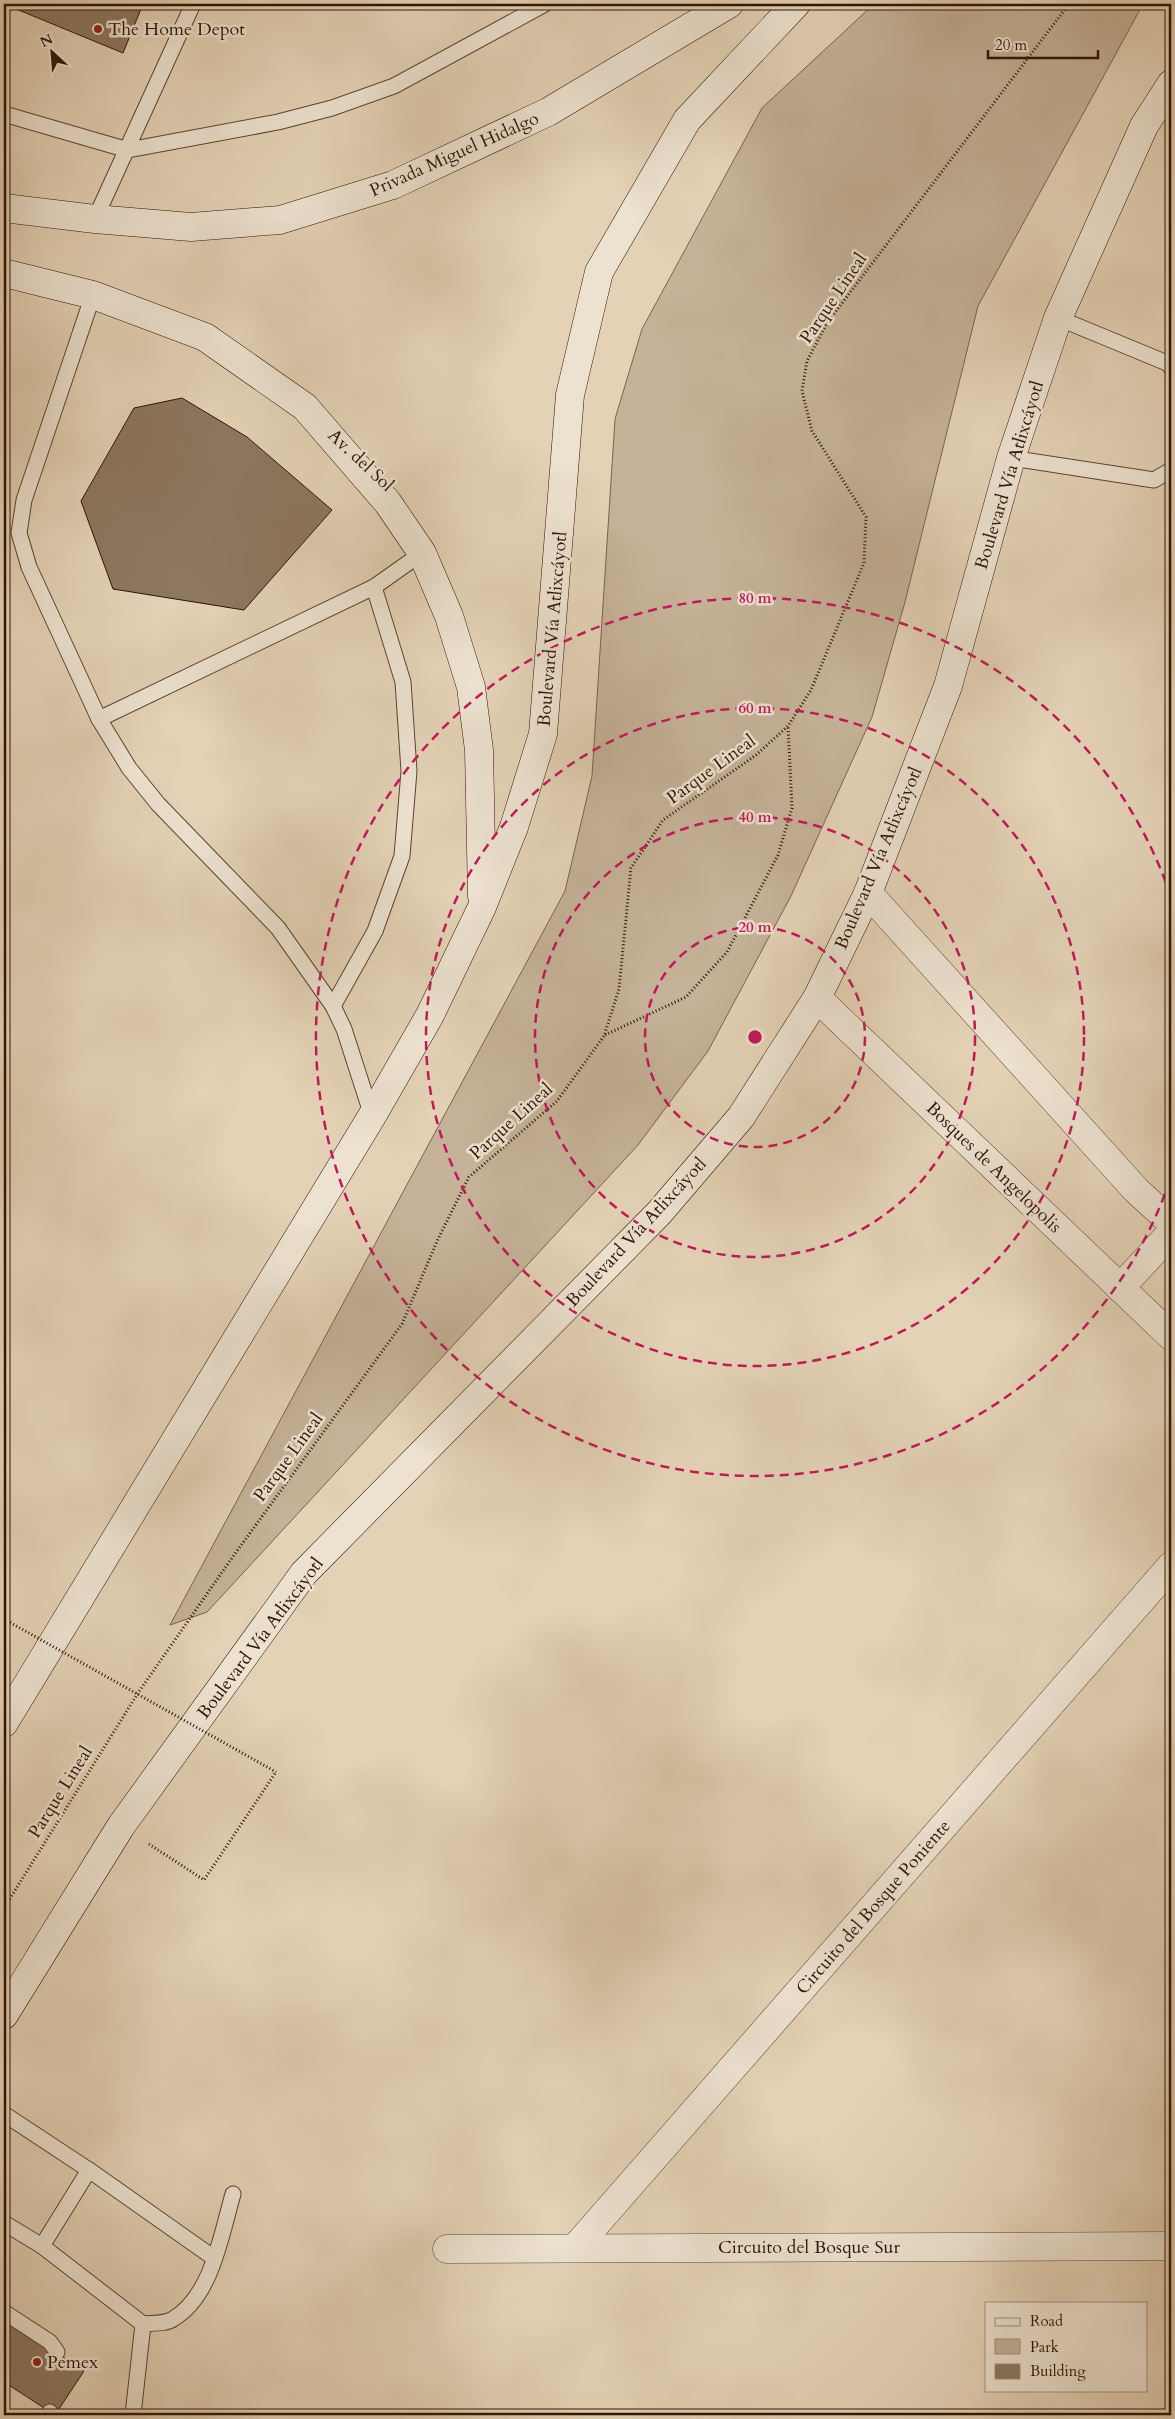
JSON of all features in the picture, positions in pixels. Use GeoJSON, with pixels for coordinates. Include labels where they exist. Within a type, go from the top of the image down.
{"type":"FeatureCollection","features":[{"type":"Feature","properties":{"kind":"main road","name":"Privada Miguel Hidalgo"},"geometry":{"type":"LineString","coordinates":[[4,208],[95,219],[191,227],[280,220],[393,185],[548,112],[729,4]]}},
{"type":"Feature","properties":{"kind":"main road","name":"Boulevard Vía Atlixcáyotl"},"geometry":{"type":"LineString","coordinates":[[4,1723],[372,1116],[430,1015],[482,907],[514,827],[544,734],[570,395],[599,272],[687,120],[796,4]]}},
{"type":"Feature","properties":{"kind":"main road","name":"Boulevard Vía Atlixcáyotl"},"geometry":{"type":"LineString","coordinates":[[4,2014],[121,1826],[304,1573],[659,1213],[741,1117],[817,998],[868,893],[948,686],[1011,458],[1058,318],[1144,126],[1171,84]]}},
{"type":"Feature","properties":{"kind":"main road"},"geometry":{"type":"LineString","coordinates":[[4,273],[94,295],[205,337],[305,406],[388,503],[422,554],[449,616],[471,687],[479,750],[482,907]]}},
{"type":"Feature","properties":{"kind":"main road"},"geometry":{"type":"LineString","coordinates":[[868,893],[1136,1190],[1171,1222]]}},
{"type":"Feature","properties":{"kind":"main road","name":"Bosques de Angelopolis"},"geometry":{"type":"LineString","coordinates":[[817,998],[1171,1336]]}},
{"type":"Feature","properties":{"kind":"main road"},"geometry":{"type":"LineString","coordinates":[[1120,1288],[1171,1233]]}},
{"type":"Feature","properties":{"kind":"main road","name":"Circuito del Bosque Poniente"},"geometry":{"type":"LineString","coordinates":[[575,2248],[1171,1566]]}},
{"type":"Feature","properties":{"kind":"main road","name":"Circuito del Bosque Sur"},"geometry":{"type":"LineString","coordinates":[[447,2249],[1171,2246]]}},
{"type":"Feature","properties":{"kind":"lane"},"geometry":{"type":"LineString","coordinates":[[95,219],[194,4]]}},
{"type":"Feature","properties":{"kind":"lane"},"geometry":{"type":"LineString","coordinates":[[4,114],[128,150],[278,122],[332,108],[394,86],[545,4]]}},
{"type":"Feature","properties":{"kind":"lane"},"geometry":{"type":"LineString","coordinates":[[94,295],[24,500],[19,534],[29,567],[99,718],[129,768],[158,804],[278,928],[333,1006],[344,1029],[372,1116]]}},
{"type":"Feature","properties":{"kind":"lane"},"geometry":{"type":"LineString","coordinates":[[1058,318],[1167,363],[1171,367]]}},
{"type":"Feature","properties":{"kind":"lane"},"geometry":{"type":"LineString","coordinates":[[1011,458],[1154,480],[1171,470]]}},
{"type":"Feature","properties":{"kind":"lane"},"geometry":{"type":"LineString","coordinates":[[99,718],[374,587],[422,554]]}},
{"type":"Feature","properties":{"kind":"lane"},"geometry":{"type":"LineString","coordinates":[[333,1006],[375,931],[402,856],[409,771],[403,682],[374,587]]}},
{"type":"Feature","properties":{"kind":"lane"},"geometry":{"type":"LineString","coordinates":[[4,2114],[89,2170],[214,2258]]}},
{"type":"Feature","properties":{"kind":"lane"},"geometry":{"type":"LineString","coordinates":[[42,2246],[89,2170]]}},
{"type":"Feature","properties":{"kind":"lane"},"geometry":{"type":"LineString","coordinates":[[4,2222],[42,2246],[143,2324],[172,2320],[198,2296],[209,2275],[233,2194]]}},
{"type":"Feature","properties":{"kind":"lane"},"geometry":{"type":"LineString","coordinates":[[4,2312],[50,2342],[57,2352]]}},
{"type":"Feature","properties":{"kind":"lane"},"geometry":{"type":"LineString","coordinates":[[134,2415],[143,2324]]}},
{"type":"Feature","properties":{"kind":"path","name":"Parque Lineal"},"geometry":{"type":"LineString","coordinates":[[4,1908],[138,1693],[234,1555],[402,1324],[438,1239],[469,1177],[557,1101],[604,1036],[619,989],[631,868],[663,820],[756,755],[788,726],[811,690],[864,563],[866,517],[812,431],[802,391],[807,361],[827,323],[1069,4]]}},
{"type":"Feature","properties":{"kind":"path","name":"Parque Lineal"},"geometry":{"type":"LineString","coordinates":[[604,1036],[686,997],[727,952],[778,855],[792,808],[788,726]]}},
{"type":"Feature","properties":{"kind":"path"},"geometry":{"type":"LineString","coordinates":[[4,1619],[276,1772],[204,1880],[121,1826]]}},
{"type":"Feature","properties":{"kind":"green space"},"geometry":{"type":"Polygon","coordinates":[[[874,4],[1143,4],[978,306],[905,602],[872,717],[791,896],[708,1051],[638,1145],[207,1612],[170,1625],[565,891],[592,776],[615,419],[642,329],[762,108],[874,4]]]}},
{"type":"Feature","properties":{"kind":"building","name":"The Home Depot"},"geometry":{"type":"Polygon","coordinates":[[[4,4],[143,4],[123,53],[4,4]]]}},
{"type":"Feature","properties":{"kind":"building"},"geometry":{"type":"Polygon","coordinates":[[[182,398],[247,437],[332,510],[244,610],[113,589],[81,501],[134,408],[182,398]]]}},
{"type":"Feature","properties":{"kind":"building","name":"Pemex"},"geometry":{"type":"Polygon","coordinates":[[[4,2317],[84,2371],[55,2415],[4,2382],[4,2317]]]}},
{"type":"Feature","properties":{"kind":"place","name":"The Home Depot"},"geometry":{"type":"Point","coordinates":[98,29]}},
{"type":"Feature","properties":{"kind":"place","name":"Pemex"},"geometry":{"type":"Point","coordinates":[37,2362]}}]}
